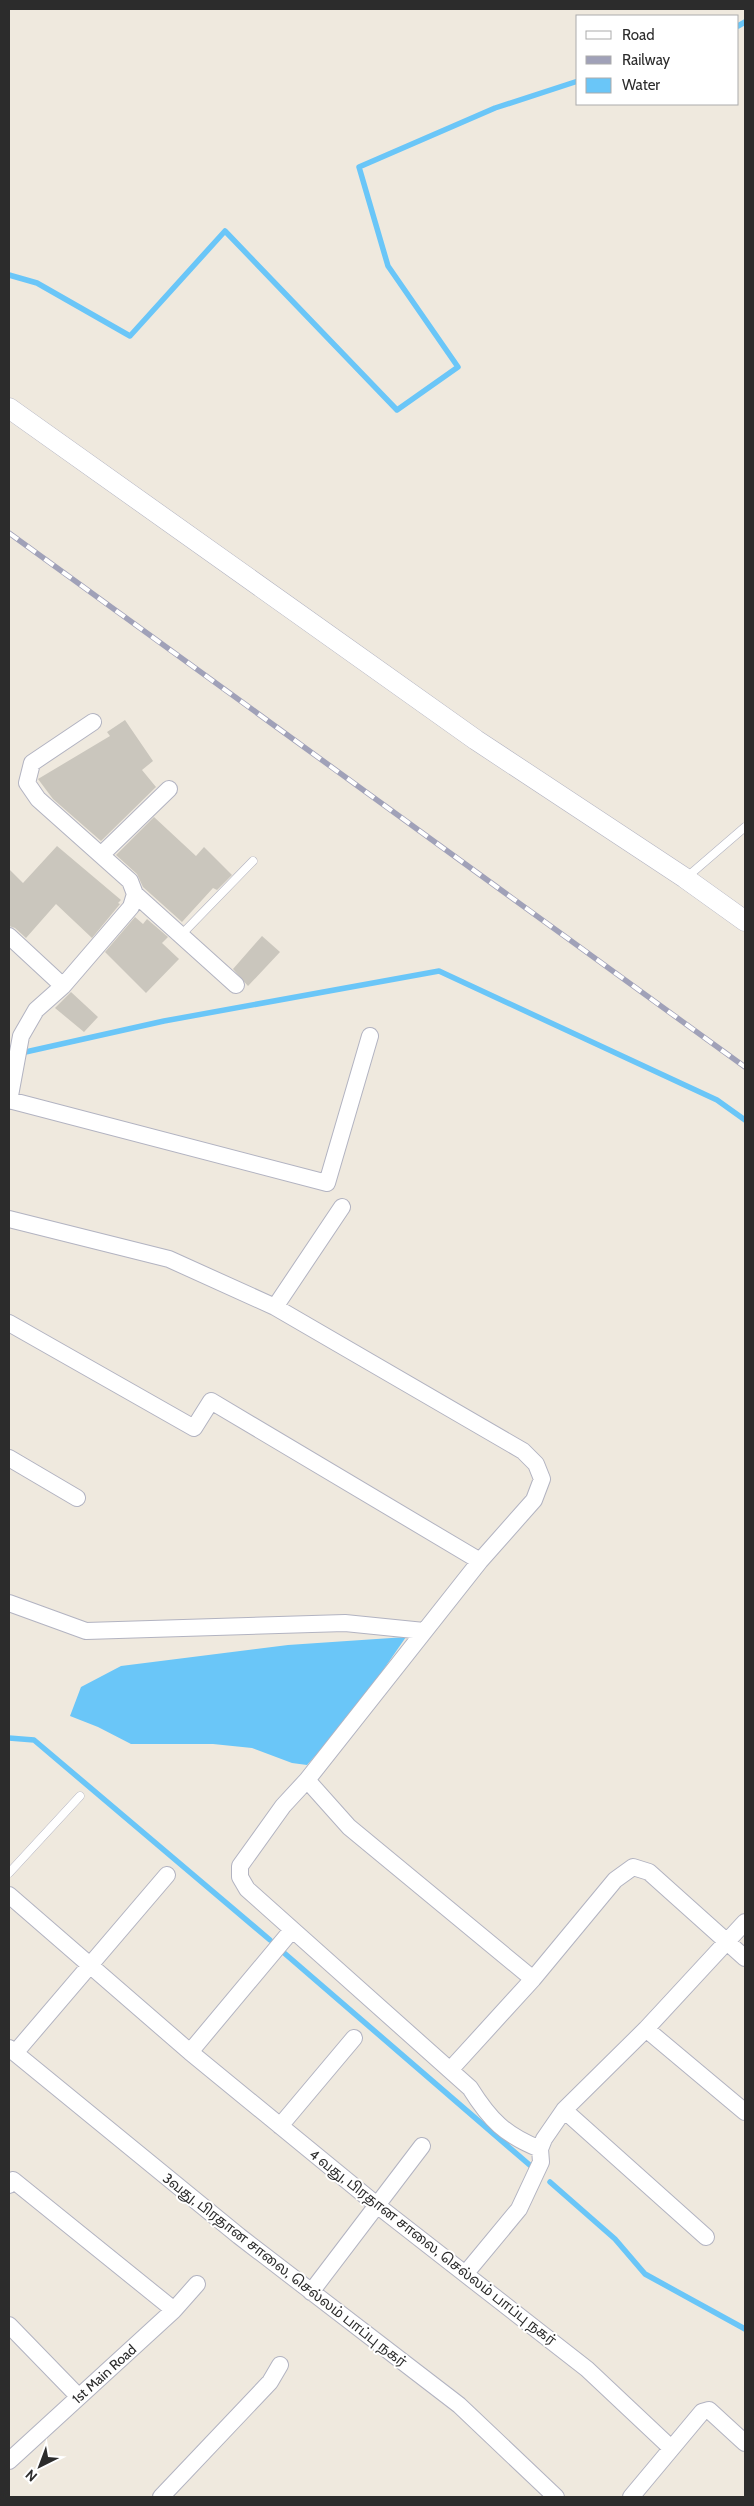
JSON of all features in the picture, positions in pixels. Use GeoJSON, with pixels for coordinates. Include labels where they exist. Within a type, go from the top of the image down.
{"type":"FeatureCollection","features":[{"type":"Feature","properties":{"kind":"street"},"geometry":{"type":"LineString","coordinates":[[9,408],[476,740],[685,878],[745,921]]}},
{"type":"Feature","properties":{"kind":"street"},"geometry":{"type":"LineString","coordinates":[[93,722],[32,763],[27,783],[38,799],[130,881],[135,894],[236,985]]}},
{"type":"Feature","properties":{"kind":"street"},"geometry":{"type":"LineString","coordinates":[[101,855],[169,789]]}},
{"type":"Feature","properties":{"kind":"street"},"geometry":{"type":"LineString","coordinates":[[135,894],[130,907],[63,986],[36,1010],[21,1036],[9,1101],[327,1183],[370,1036]]}},
{"type":"Feature","properties":{"kind":"street"},"geometry":{"type":"LineString","coordinates":[[9,936],[63,986]]}},
{"type":"Feature","properties":{"kind":"street"},"geometry":{"type":"LineString","coordinates":[[275,1307],[342,1207]]}},
{"type":"Feature","properties":{"kind":"street"},"geometry":{"type":"LineString","coordinates":[[9,1219],[169,1259],[275,1307],[523,1451],[536,1464],[542,1479],[534,1500],[480,1561],[307,1780],[283,1806],[240,1866],[240,1877],[247,1889],[470,2088],[491,2118],[506,2132],[517,2140],[540,2149]]}},
{"type":"Feature","properties":{"kind":"street"},"geometry":{"type":"LineString","coordinates":[[9,1323],[194,1428],[211,1401],[480,1561]]}},
{"type":"Feature","properties":{"kind":"street"},"geometry":{"type":"LineString","coordinates":[[9,1458],[77,1498]]}},
{"type":"Feature","properties":{"kind":"street"},"geometry":{"type":"LineString","coordinates":[[9,1603],[86,1631],[345,1623],[424,1631]]}},
{"type":"Feature","properties":{"kind":"street"},"geometry":{"type":"LineString","coordinates":[[307,1780],[349,1827],[533,1978]]}},
{"type":"Feature","properties":{"kind":"street"},"geometry":{"type":"LineString","coordinates":[[450,2070],[533,1978],[615,1880],[633,1867],[648,1872],[745,1958]]}},
{"type":"Feature","properties":{"kind":"street"},"geometry":{"type":"LineString","coordinates":[[12,2051],[90,1965],[167,1875]]}},
{"type":"Feature","properties":{"kind":"street","name":"4 வது, பிரதான சாலை, செல்லம் பாப்பு நகர்"},"geometry":{"type":"LineString","coordinates":[[9,1895],[190,2052],[280,2126],[378,2206],[587,2369],[671,2448]]}},
{"type":"Feature","properties":{"kind":"street"},"geometry":{"type":"LineString","coordinates":[[466,2273],[519,2209],[541,2162],[540,2149],[544,2139],[564,2110],[646,2029],[745,1922]]}},
{"type":"Feature","properties":{"kind":"street"},"geometry":{"type":"LineString","coordinates":[[190,2052],[292,1930]]}},
{"type":"Feature","properties":{"kind":"street"},"geometry":{"type":"LineString","coordinates":[[646,2029],[745,2112]]}},
{"type":"Feature","properties":{"kind":"street"},"geometry":{"type":"LineString","coordinates":[[280,2126],[354,2038]]}},
{"type":"Feature","properties":{"kind":"street","name":"3வது, பிரதான சாலை, செல்லம் பாப்பு நகர்"},"geometry":{"type":"LineString","coordinates":[[12,2051],[239,2236],[459,2405],[556,2497]]}},
{"type":"Feature","properties":{"kind":"street"},"geometry":{"type":"LineString","coordinates":[[564,2110],[706,2237]]}},
{"type":"Feature","properties":{"kind":"street"},"geometry":{"type":"LineString","coordinates":[[311,2292],[422,2146]]}},
{"type":"Feature","properties":{"kind":"street"},"geometry":{"type":"LineString","coordinates":[[11,2182],[174,2310]]}},
{"type":"Feature","properties":{"kind":"street","name":"1st Main Road"},"geometry":{"type":"LineString","coordinates":[[9,2461],[174,2310],[197,2284]]}},
{"type":"Feature","properties":{"kind":"street"},"geometry":{"type":"LineString","coordinates":[[9,2325],[79,2397]]}},
{"type":"Feature","properties":{"kind":"street"},"geometry":{"type":"LineString","coordinates":[[160,2497],[270,2382],[280,2365]]}},
{"type":"Feature","properties":{"kind":"street"},"geometry":{"type":"LineString","coordinates":[[633,2497],[702,2412],[709,2410],[745,2442]]}},
{"type":"Feature","properties":{"kind":"lane"},"geometry":{"type":"LineString","coordinates":[[685,878],[745,827]]}},
{"type":"Feature","properties":{"kind":"lane"},"geometry":{"type":"LineString","coordinates":[[181,935],[253,861]]}},
{"type":"Feature","properties":{"kind":"lane"},"geometry":{"type":"LineString","coordinates":[[9,1873],[80,1796]]}},
{"type":"Feature","properties":{"kind":"water"},"geometry":{"type":"Polygon","coordinates":[[[406,1637],[354,1712],[307,1765],[292,1763],[252,1748],[213,1744],[131,1744],[98,1727],[70,1716],[81,1687],[121,1666],[288,1645],[406,1637]]]}},
{"type":"Feature","properties":{"kind":"building"},"geometry":{"type":"Polygon","coordinates":[[[125,720],[153,761],[142,770],[156,787],[101,841],[53,799],[38,779],[110,736],[107,732],[125,720]]]}},
{"type":"Feature","properties":{"kind":"building"},"geometry":{"type":"Polygon","coordinates":[[[154,817],[196,856],[204,847],[232,875],[217,890],[213,888],[182,922],[143,887],[137,874],[116,855],[154,817]]]}},
{"type":"Feature","properties":{"kind":"building"},"geometry":{"type":"Polygon","coordinates":[[[57,846],[121,900],[118,903],[120,904],[92,938],[56,904],[26,938],[15,928],[9,926],[9,869],[23,883],[57,846]]]}},
{"type":"Feature","properties":{"kind":"building"},"geometry":{"type":"Polygon","coordinates":[[[135,917],[143,924],[147,919],[168,937],[162,943],[179,959],[146,993],[105,952],[135,917]]]}},
{"type":"Feature","properties":{"kind":"building"},"geometry":{"type":"Polygon","coordinates":[[[262,936],[280,952],[248,986],[233,969],[262,936]]]}},
{"type":"Feature","properties":{"kind":"building"},"geometry":{"type":"Polygon","coordinates":[[[71,992],[98,1017],[84,1032],[55,1008],[71,992]]]}},
{"type":"Feature","properties":{"kind":"waterway"},"geometry":{"type":"LineString","coordinates":[[739,25],[745,22]]}},
{"type":"Feature","properties":{"kind":"waterway"},"geometry":{"type":"LineString","coordinates":[[9,275],[37,283],[130,336],[225,231],[397,410],[458,367],[388,266],[359,167],[495,108],[576,82]]}},
{"type":"Feature","properties":{"kind":"waterway"},"geometry":{"type":"LineString","coordinates":[[21,1053],[164,1021],[439,971],[717,1100],[745,1120]]}},
{"type":"Feature","properties":{"kind":"waterway"},"geometry":{"type":"LineString","coordinates":[[9,1738],[34,1740],[270,1940]]}},
{"type":"Feature","properties":{"kind":"waterway"},"geometry":{"type":"LineString","coordinates":[[283,1952],[532,2167]]}},
{"type":"Feature","properties":{"kind":"waterway"},"geometry":{"type":"LineString","coordinates":[[550,2182],[615,2239],[645,2274],[745,2329]]}},
{"type":"Feature","properties":{"kind":"railway"},"geometry":{"type":"LineString","coordinates":[[9,533],[745,1067]]}}]}
